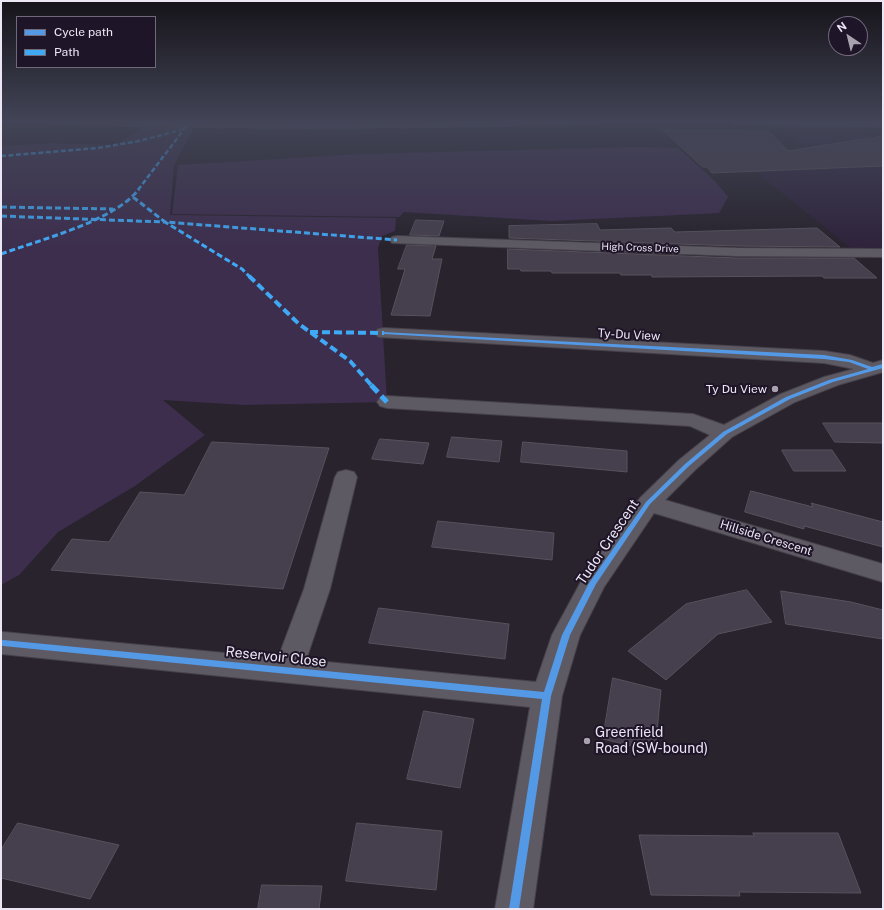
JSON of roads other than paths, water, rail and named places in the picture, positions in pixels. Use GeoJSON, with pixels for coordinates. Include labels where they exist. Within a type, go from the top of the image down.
{"type":"FeatureCollection","features":[{"type":"Feature","properties":{"kind":"street","name":"High Cross Drive"},"geometry":{"type":"LineString","coordinates":[[397,240],[736,252],[883,252]]}},
{"type":"Feature","properties":{"kind":"street","name":"Ty-Du View"},"geometry":{"type":"LineString","coordinates":[[384,333],[824,357],[877,367]]}},
{"type":"Feature","properties":{"kind":"street","name":"Tudor Crescent"},"geometry":{"type":"LineString","coordinates":[[514,909],[547,696],[566,635],[593,583],[648,503],[687,464],[726,433],[788,398],[831,381],[877,367]]}},
{"type":"Feature","properties":{"kind":"street"},"geometry":{"type":"LineString","coordinates":[[387,402],[693,420],[726,433]]}},
{"type":"Feature","properties":{"kind":"street","name":"Reservoir Close"},"geometry":{"type":"LineString","coordinates":[[288,670],[316,589],[346,477]]}},
{"type":"Feature","properties":{"kind":"street","name":"Hillside Crescent"},"geometry":{"type":"LineString","coordinates":[[648,503],[883,573]]}},
{"type":"Feature","properties":{"kind":"street","name":"Reservoir Close"},"geometry":{"type":"LineString","coordinates":[[3,643],[547,696]]}},
{"type":"Feature","properties":{"kind":"place","name":"Ty Du View"},"geometry":{"type":"Point","coordinates":[775,389]}},
{"type":"Feature","properties":{"kind":"place","name":"Greenfield Road (SW-bound)"},"geometry":{"type":"Point","coordinates":[587,741]}}]}
